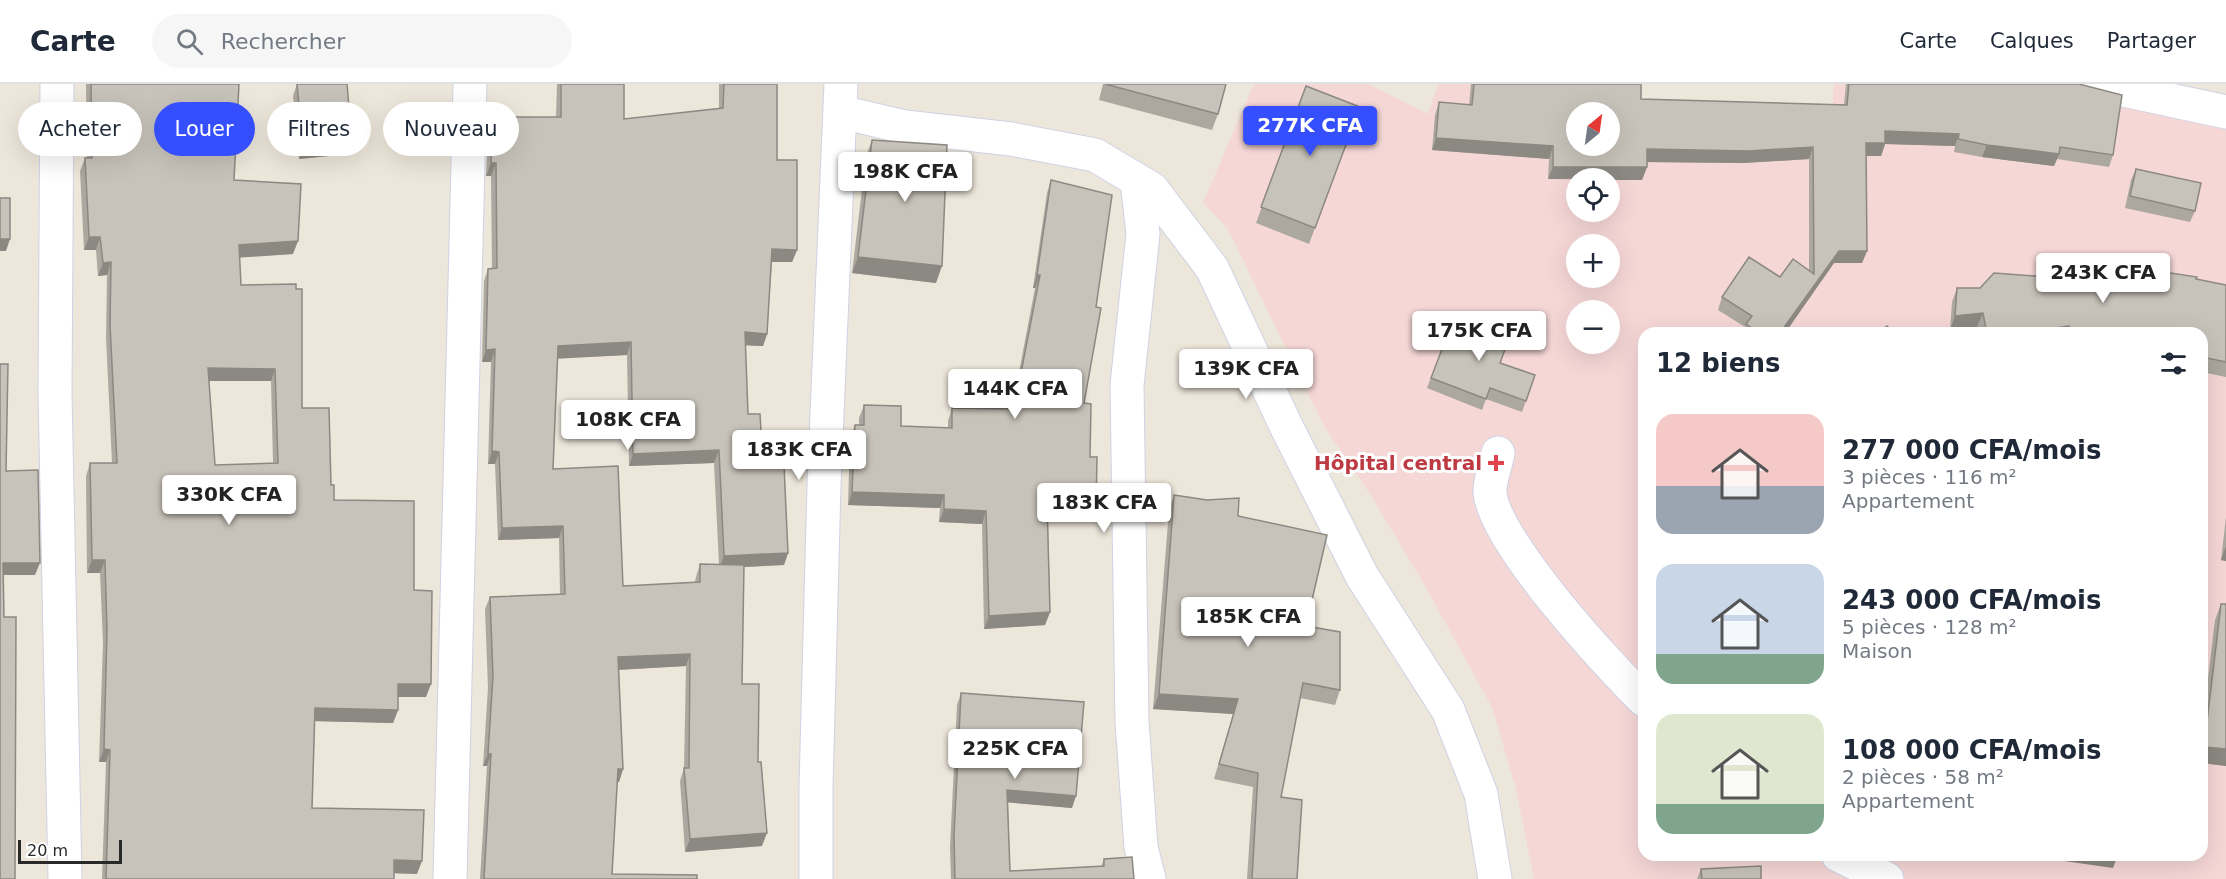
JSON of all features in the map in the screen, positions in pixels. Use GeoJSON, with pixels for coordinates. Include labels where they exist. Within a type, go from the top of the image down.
{"type":"FeatureCollection","features":[{"type":"Feature","properties":{"kind":"street"},"geometry":{"type":"LineString","coordinates":[[57,84],[55,393],[65,879]]}},
{"type":"Feature","properties":{"kind":"street"},"geometry":{"type":"LineString","coordinates":[[450,879],[470,84]]}},
{"type":"Feature","properties":{"kind":"street"},"geometry":{"type":"LineString","coordinates":[[2096,84],[2226,112]]}},
{"type":"Feature","properties":{"kind":"street"},"geometry":{"type":"LineString","coordinates":[[816,879],[816,787],[824,485],[841,98],[905,127],[1011,139],[1095,155],[1152,189],[1212,268],[1287,428],[1362,576],[1448,711],[1481,794],[1495,879]]}},
{"type":"Feature","properties":{"kind":"street"},"geometry":{"type":"LineString","coordinates":[[1137,181],[1143,234],[1127,385],[1132,722],[1142,847],[1149,879]]}},
{"type":"Feature","properties":{"kind":"street"},"geometry":{"type":"LineString","coordinates":[[1498,453],[1490,492],[1499,524],[1548,591],[1606,662],[1638,694]]}},
{"type":"Feature","properties":{"kind":"street"},"geometry":{"type":"LineString","coordinates":[[1850,861],[1887,879]]}},
{"type":"Feature","properties":{"kind":"shaded area","name":"Hôpital central"},"geometry":{"type":"Polygon","coordinates":[[[1254,84],[1368,84],[1428,114],[1438,84],[1634,84],[1633,98],[1832,111],[1834,84],[2048,84],[2226,126],[2226,879],[1534,879],[1516,789],[1492,707],[1424,584],[1374,500],[1324,426],[1228,229],[1203,203],[1254,84]]]}},
{"type":"Feature","properties":{"kind":"building"},"geometry":{"type":"Polygon","coordinates":[[[91,84],[239,84],[238,102],[154,102],[154,156],[235,156],[234,180],[301,184],[298,241],[239,245],[241,285],[296,284],[296,289],[302,289],[302,408],[329,408],[331,485],[334,485],[334,500],[414,501],[414,590],[432,591],[431,684],[398,684],[398,710],[315,708],[312,808],[424,810],[422,861],[394,860],[394,879],[106,879],[110,750],[104,749],[107,630],[105,560],[92,560],[90,463],[117,463],[110,324],[111,262],[103,263],[100,237],[89,237],[85,158],[142,156],[142,102],[91,102],[91,84]],[[208,368],[215,465],[278,463],[275,369],[208,368]]]}},
{"type":"Feature","properties":{"kind":"building"},"geometry":{"type":"Polygon","coordinates":[[[297,84],[347,84],[349,102],[299,102],[297,84]]]}},
{"type":"Feature","properties":{"kind":"building"},"geometry":{"type":"Polygon","coordinates":[[[561,84],[624,84],[624,119],[723,108],[724,84],[777,84],[777,160],[797,160],[797,250],[772,249],[767,334],[745,332],[748,414],[760,414],[763,466],[784,465],[788,553],[724,556],[719,450],[633,454],[631,342],[558,346],[553,469],[618,466],[623,586],[700,582],[700,564],[744,565],[742,684],[759,684],[758,762],[761,762],[767,833],[690,839],[684,768],[689,768],[690,654],[618,657],[623,769],[618,769],[612,874],[697,875],[697,879],[484,879],[493,676],[490,597],[565,594],[563,526],[502,528],[499,452],[492,451],[495,349],[486,350],[488,269],[497,268],[496,163],[491,163],[491,156],[519,156],[519,117],[561,117],[561,84]]]}},
{"type":"Feature","properties":{"kind":"building"},"geometry":{"type":"Polygon","coordinates":[[[1105,84],[1226,84],[1218,114],[1105,84]]]}},
{"type":"Feature","properties":{"kind":"building"},"geometry":{"type":"Polygon","coordinates":[[[1474,84],[1641,84],[1641,99],[1847,105],[1849,84],[2079,84],[2122,95],[2113,155],[2060,147],[2059,154],[1987,145],[1958,139],[1959,134],[1885,131],[1885,143],[1866,143],[1867,251],[1839,251],[1784,327],[1750,327],[1746,324],[1752,316],[1722,297],[1749,257],[1780,277],[1793,259],[1814,274],[1813,147],[1748,151],[1647,149],[1647,167],[1553,167],[1553,146],[1436,138],[1439,102],[1472,105],[1474,84]]]}},
{"type":"Feature","properties":{"kind":"building"},"geometry":{"type":"Polygon","coordinates":[[[1306,86],[1360,107],[1315,228],[1261,207],[1306,86]]]}},
{"type":"Feature","properties":{"kind":"building"},"geometry":{"type":"Polygon","coordinates":[[[872,140],[947,145],[942,266],[858,257],[872,140]]]}},
{"type":"Feature","properties":{"kind":"building"},"geometry":{"type":"Polygon","coordinates":[[[2136,169],[2201,183],[2195,211],[2130,196],[2136,169]]]}},
{"type":"Feature","properties":{"kind":"building"},"geometry":{"type":"Polygon","coordinates":[[[1051,180],[1112,195],[1096,307],[1101,308],[1084,403],[1091,404],[1090,457],[1097,457],[1096,505],[1047,504],[1050,612],[989,616],[986,511],[944,509],[944,495],[852,492],[855,425],[864,425],[864,405],[901,406],[901,426],[952,428],[952,408],[1014,409],[1040,275],[1037,275],[1051,180]]]}},
{"type":"Feature","properties":{"kind":"building"},"geometry":{"type":"Polygon","coordinates":[[[0,198],[10,198],[10,239],[0,239],[0,198]]]}},
{"type":"Feature","properties":{"kind":"building"},"geometry":{"type":"Polygon","coordinates":[[[2079,259],[2197,277],[2196,279],[2226,285],[2226,362],[2208,358],[2208,327],[1986,327],[1983,313],[1955,316],[1957,288],[1980,288],[1994,273],[2076,279],[2079,259]]]}},
{"type":"Feature","properties":{"kind":"building"},"geometry":{"type":"Polygon","coordinates":[[[1455,315],[1510,336],[1500,363],[1535,375],[1526,401],[1490,388],[1486,399],[1431,378],[1455,315]]]}},
{"type":"Feature","properties":{"kind":"building"},"geometry":{"type":"Polygon","coordinates":[[[0,364],[8,364],[6,471],[38,470],[40,563],[3,563],[4,617],[16,617],[15,879],[0,879],[0,364]]]}},
{"type":"Feature","properties":{"kind":"building"},"geometry":{"type":"Polygon","coordinates":[[[1174,495],[1207,500],[1239,498],[1238,516],[1327,535],[1306,626],[1340,632],[1340,690],[1303,683],[1281,797],[1302,800],[1297,879],[1252,879],[1258,773],[1219,764],[1238,699],[1159,694],[1174,495]]]}},
{"type":"Feature","properties":{"kind":"building"},"geometry":{"type":"Polygon","coordinates":[[[2221,604],[2226,604],[2226,749],[2208,747],[2208,713],[2221,604]]]}},
{"type":"Feature","properties":{"kind":"building"},"geometry":{"type":"Polygon","coordinates":[[[961,693],[1084,702],[1076,796],[1007,790],[1010,871],[1104,866],[1104,859],[1132,857],[1134,879],[955,879],[954,835],[961,693]]]}},
{"type":"Feature","properties":{"kind":"building"},"geometry":{"type":"Polygon","coordinates":[[[1761,866],[1761,879],[1702,879],[1701,869],[1761,866]]]}},
{"type":"Feature","properties":{"kind":"place","name":"Hôpital central"},"geometry":{"type":"Point","coordinates":[1496,463]}}]}
